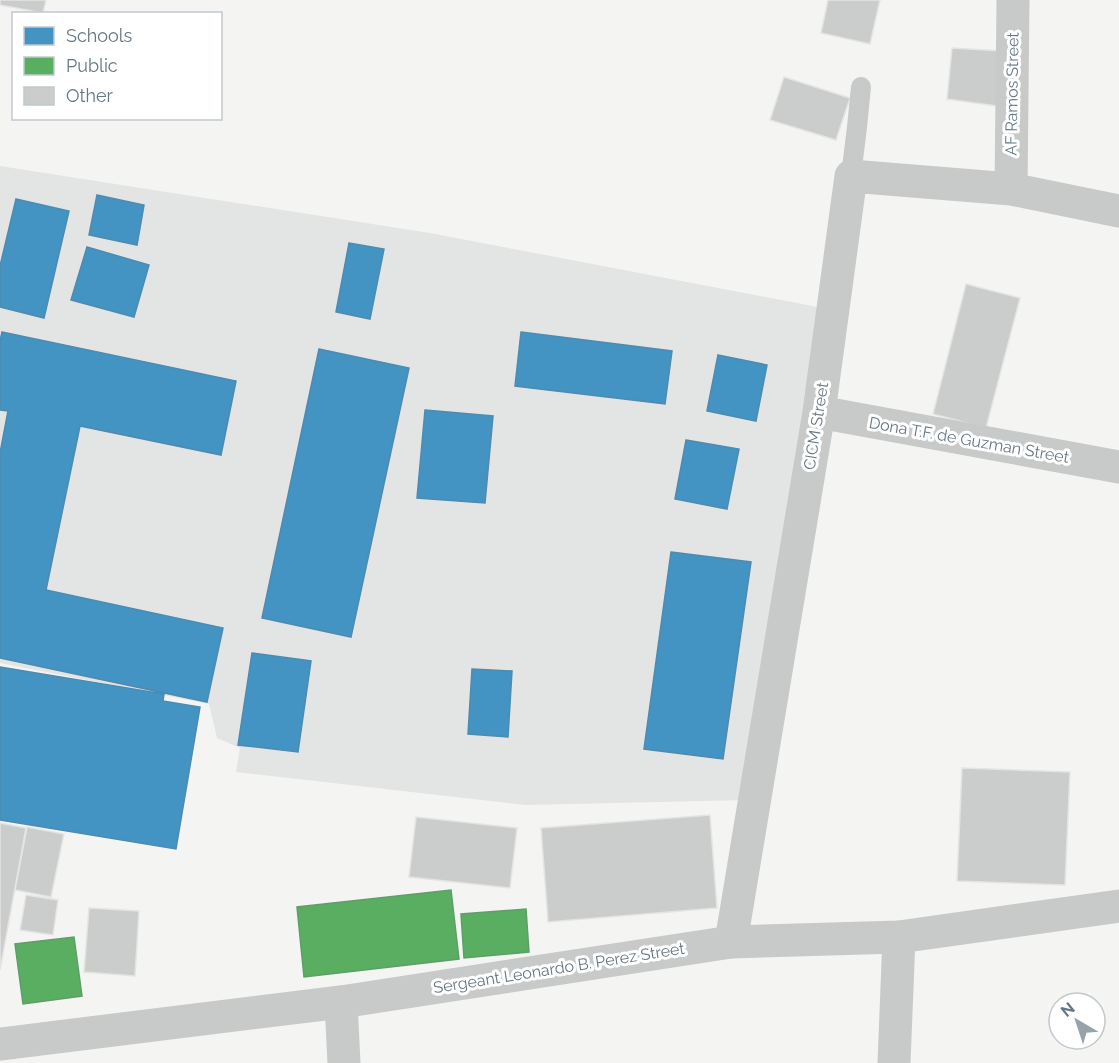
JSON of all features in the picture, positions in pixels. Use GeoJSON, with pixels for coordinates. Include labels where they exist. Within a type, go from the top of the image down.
{"type":"FeatureCollection","features":[{"type":"Feature","properties":{"kind":"street","name":"AF Ramos Street"},"geometry":{"type":"LineString","coordinates":[[1011,189],[1013,0]]}},
{"type":"Feature","properties":{"kind":"street"},"geometry":{"type":"LineString","coordinates":[[851,176],[1011,189],[1119,211]]}},
{"type":"Feature","properties":{"kind":"street","name":"CICM Street"},"geometry":{"type":"LineString","coordinates":[[731,942],[819,412],[851,176]]}},
{"type":"Feature","properties":{"kind":"street","name":"Dona T.F. de Guzman Street"},"geometry":{"type":"LineString","coordinates":[[819,412],[1119,467]]}},
{"type":"Feature","properties":{"kind":"street","name":"Sergeant Leonardo B. Perez Street"},"geometry":{"type":"LineString","coordinates":[[0,1044],[341,1002],[731,942],[899,937],[1119,906]]}},
{"type":"Feature","properties":{"kind":"street"},"geometry":{"type":"LineString","coordinates":[[894,1063],[899,937]]}},
{"type":"Feature","properties":{"kind":"street"},"geometry":{"type":"LineString","coordinates":[[341,1002],[344,1063]]}},
{"type":"Feature","properties":{"kind":"lane"},"geometry":{"type":"LineString","coordinates":[[851,176],[861,87]]}},
{"type":"Feature","properties":{"kind":"shaded area"},"geometry":{"type":"Polygon","coordinates":[[[0,166],[430,233],[823,308],[747,800],[525,805],[236,772],[240,748],[217,738],[209,704],[0,663],[0,166]]]}},
{"type":"Feature","properties":{"kind":"building: Schools"},"geometry":{"type":"Polygon","coordinates":[[[97,195],[144,205],[137,245],[89,235],[97,195]]]}},
{"type":"Feature","properties":{"kind":"building: Schools"},"geometry":{"type":"Polygon","coordinates":[[[16,199],[69,211],[44,318],[0,307],[0,266],[16,199]]]}},
{"type":"Feature","properties":{"kind":"building: Schools"},"geometry":{"type":"Polygon","coordinates":[[[349,243],[384,249],[370,319],[336,312],[349,243]]]}},
{"type":"Feature","properties":{"kind":"building: Schools"},"geometry":{"type":"Polygon","coordinates":[[[87,247],[149,265],[134,317],[71,300],[87,247]]]}},
{"type":"Feature","properties":{"kind":"building: Schools"},"geometry":{"type":"Polygon","coordinates":[[[2,332],[236,381],[221,455],[80,426],[46,590],[223,628],[207,702],[0,658],[0,453],[8,411],[0,410],[2,332]]]}},
{"type":"Feature","properties":{"kind":"building: Schools"},"geometry":{"type":"Polygon","coordinates":[[[521,332],[672,351],[665,404],[515,386],[521,332]]]}},
{"type":"Feature","properties":{"kind":"building: Schools"},"geometry":{"type":"Polygon","coordinates":[[[319,349],[409,368],[351,637],[262,618],[319,349]]]}},
{"type":"Feature","properties":{"kind":"building: Schools"},"geometry":{"type":"Polygon","coordinates":[[[718,355],[767,365],[756,421],[707,411],[718,355]]]}},
{"type":"Feature","properties":{"kind":"building: Schools"},"geometry":{"type":"Polygon","coordinates":[[[425,410],[493,416],[485,503],[417,498],[425,410]]]}},
{"type":"Feature","properties":{"kind":"building: Schools"},"geometry":{"type":"Polygon","coordinates":[[[686,440],[739,449],[727,509],[675,499],[686,440]]]}},
{"type":"Feature","properties":{"kind":"building: Schools"},"geometry":{"type":"Polygon","coordinates":[[[671,552],[751,562],[723,759],[644,749],[671,552]]]}},
{"type":"Feature","properties":{"kind":"building: Schools"},"geometry":{"type":"Polygon","coordinates":[[[252,653],[311,661],[298,752],[238,745],[252,653]]]}},
{"type":"Feature","properties":{"kind":"building: Schools"},"geometry":{"type":"Polygon","coordinates":[[[0,667],[164,694],[163,701],[200,707],[176,849],[0,820],[0,667]]]}},
{"type":"Feature","properties":{"kind":"building: Schools"},"geometry":{"type":"Polygon","coordinates":[[[472,669],[512,671],[508,737],[468,734],[472,669]]]}},
{"type":"Feature","properties":{"kind":"building: Public"},"geometry":{"type":"Polygon","coordinates":[[[451,890],[459,959],[304,977],[297,907],[451,890]]]}},
{"type":"Feature","properties":{"kind":"building: Public"},"geometry":{"type":"Polygon","coordinates":[[[526,909],[529,952],[464,958],[461,914],[526,909]]]}},
{"type":"Feature","properties":{"kind":"building: Public"},"geometry":{"type":"Polygon","coordinates":[[[74,937],[82,996],[23,1004],[15,944],[74,937]]]}},
{"type":"Feature","properties":{"kind":"building: Other"},"geometry":{"type":"Polygon","coordinates":[[[0,0],[46,0],[43,12],[0,5],[0,0]]]}},
{"type":"Feature","properties":{"kind":"building: Other"},"geometry":{"type":"Polygon","coordinates":[[[828,0],[880,0],[870,44],[821,33],[828,0]]]}},
{"type":"Feature","properties":{"kind":"building: Other"},"geometry":{"type":"Polygon","coordinates":[[[952,48],[1003,51],[997,106],[947,99],[952,48]]]}},
{"type":"Feature","properties":{"kind":"building: Other"},"geometry":{"type":"Polygon","coordinates":[[[784,77],[850,98],[836,140],[770,120],[784,77]]]}},
{"type":"Feature","properties":{"kind":"building: Other"},"geometry":{"type":"Polygon","coordinates":[[[966,284],[1020,298],[986,428],[933,414],[966,284]]]}},
{"type":"Feature","properties":{"kind":"building: Other"},"geometry":{"type":"Polygon","coordinates":[[[962,768],[1070,772],[1065,885],[957,881],[962,768]]]}},
{"type":"Feature","properties":{"kind":"building: Other"},"geometry":{"type":"Polygon","coordinates":[[[710,815],[717,908],[548,922],[541,828],[710,815]]]}},
{"type":"Feature","properties":{"kind":"building: Other"},"geometry":{"type":"Polygon","coordinates":[[[416,817],[517,828],[510,888],[409,877],[416,817]]]}},
{"type":"Feature","properties":{"kind":"building: Other"},"geometry":{"type":"Polygon","coordinates":[[[0,823],[26,828],[0,970],[0,823]]]}},
{"type":"Feature","properties":{"kind":"building: Other"},"geometry":{"type":"Polygon","coordinates":[[[27,827],[64,834],[51,897],[15,890],[27,827]]]}},
{"type":"Feature","properties":{"kind":"building: Other"},"geometry":{"type":"Polygon","coordinates":[[[26,895],[58,900],[53,935],[20,930],[26,895]]]}},
{"type":"Feature","properties":{"kind":"building: Other"},"geometry":{"type":"Polygon","coordinates":[[[89,908],[139,911],[135,976],[84,972],[89,908]]]}}]}
